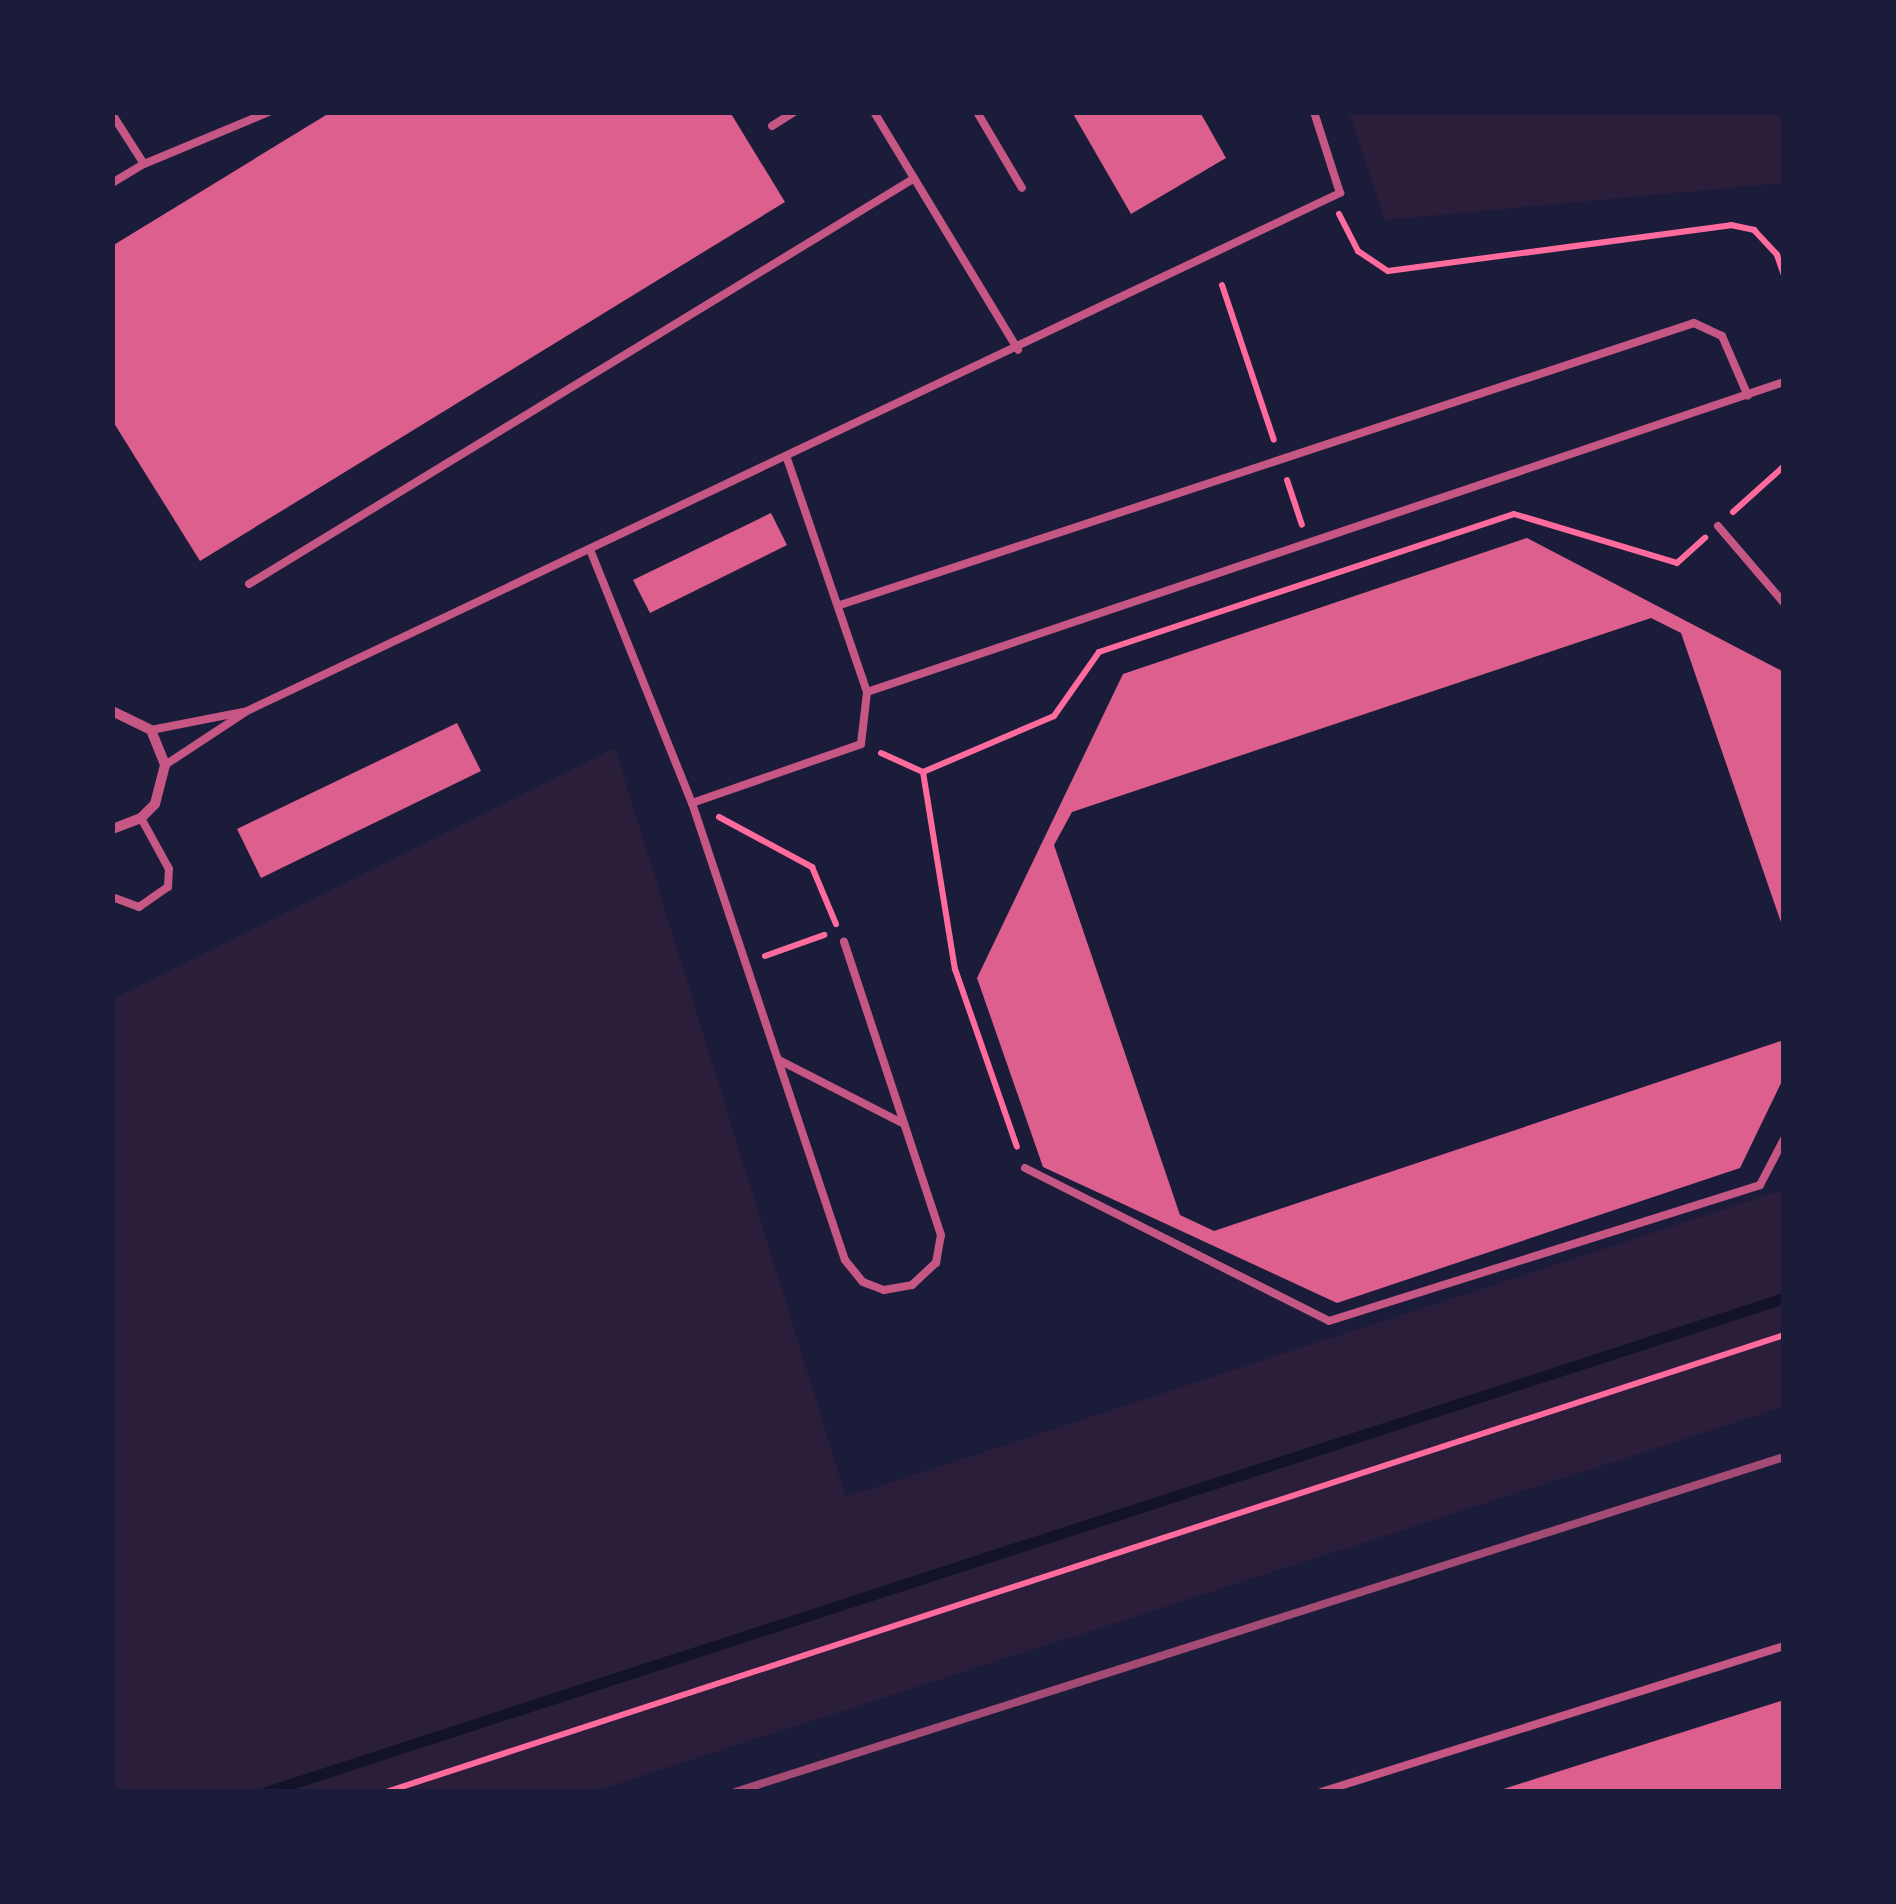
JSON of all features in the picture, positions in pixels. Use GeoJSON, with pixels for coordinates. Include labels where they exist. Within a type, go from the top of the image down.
{"type":"FeatureCollection","features":[{"type":"Feature","properties":{"kind":"street"},"geometry":{"type":"LineString","coordinates":[[112,711],[151,730],[166,765],[164,785],[142,818],[112,829]]}},
{"type":"Feature","properties":{"kind":"lane"},"geometry":{"type":"LineString","coordinates":[[112,183],[144,164],[269,112]]}},
{"type":"Feature","properties":{"kind":"lane"},"geometry":{"type":"LineString","coordinates":[[772,126],[794,112]]}},
{"type":"Feature","properties":{"kind":"lane"},"geometry":{"type":"LineString","coordinates":[[874,112],[1018,350]]}},
{"type":"Feature","properties":{"kind":"lane"},"geometry":{"type":"LineString","coordinates":[[978,112],[1022,188]]}},
{"type":"Feature","properties":{"kind":"lane"},"geometry":{"type":"LineString","coordinates":[[166,765],[247,711],[787,460],[1340,193],[1314,112]]}},
{"type":"Feature","properties":{"kind":"lane"},"geometry":{"type":"LineString","coordinates":[[112,114],[144,164]]}},
{"type":"Feature","properties":{"kind":"lane"},"geometry":{"type":"LineString","coordinates":[[249,584],[913,180]]}},
{"type":"Feature","properties":{"kind":"lane"},"geometry":{"type":"LineString","coordinates":[[840,606],[1694,323],[1722,336],[1748,396]]}},
{"type":"Feature","properties":{"kind":"lane"},"geometry":{"type":"LineString","coordinates":[[867,692],[1784,382]]}},
{"type":"Feature","properties":{"kind":"lane"},"geometry":{"type":"LineString","coordinates":[[692,802],[861,744],[867,692],[787,460]]}},
{"type":"Feature","properties":{"kind":"lane"},"geometry":{"type":"LineString","coordinates":[[1718,526],[1784,603]]}},
{"type":"Feature","properties":{"kind":"lane"},"geometry":{"type":"LineString","coordinates":[[590,552],[692,802],[844,1260],[863,1282],[884,1290],[912,1285],[936,1263],[941,1235],[844,942]]}},
{"type":"Feature","properties":{"kind":"lane"},"geometry":{"type":"LineString","coordinates":[[151,730],[247,711]]}},
{"type":"Feature","properties":{"kind":"lane"},"geometry":{"type":"LineString","coordinates":[[112,897],[140,907],[168,888],[169,869],[142,818]]}},
{"type":"Feature","properties":{"kind":"lane"},"geometry":{"type":"LineString","coordinates":[[778,1060],[904,1124]]}},
{"type":"Feature","properties":{"kind":"lane"},"geometry":{"type":"LineString","coordinates":[[1025,1168],[1329,1321],[1760,1185],[1784,1138]]}},
{"type":"Feature","properties":{"kind":"lane"},"geometry":{"type":"LineString","coordinates":[[1321,1792],[1784,1646]]}},
{"type":"Feature","properties":{"kind":"path"},"geometry":{"type":"LineString","coordinates":[[1350,237],[1371,265],[1388,272],[1731,225],[1754,230],[1777,254],[1784,275]]}},
{"type":"Feature","properties":{"kind":"path"},"geometry":{"type":"LineString","coordinates":[[1222,285],[1226,296]]}},
{"type":"Feature","properties":{"kind":"path"},"geometry":{"type":"LineString","coordinates":[[861,744],[924,772],[1054,716],[1099,652],[1514,514],[1677,564],[1784,466]]}},
{"type":"Feature","properties":{"kind":"path"},"geometry":{"type":"LineString","coordinates":[[924,772],[955,970],[1025,1168]]}},
{"type":"Feature","properties":{"kind":"path"},"geometry":{"type":"LineString","coordinates":[[692,802],[812,867],[839,930],[745,963]]}},
{"type":"Feature","properties":{"kind":"path"},"geometry":{"type":"LineString","coordinates":[[386,1792],[1784,1335]]}},
{"type":"Feature","properties":{"kind":"shaded area"},"geometry":{"type":"Polygon","coordinates":[[[1349,113],[1782,113],[1783,183],[1385,220],[1349,113]]]}},
{"type":"Feature","properties":{"kind":"shaded area"},"geometry":{"type":"Polygon","coordinates":[[[615,748],[846,1497],[1783,1190],[1783,1407],[595,1791],[113,1792],[113,999],[615,748]]]}},
{"type":"Feature","properties":{"kind":"building"},"geometry":{"type":"Polygon","coordinates":[[[331,112],[730,112],[785,202],[200,561],[112,420],[112,246],[331,112]]]}},
{"type":"Feature","properties":{"kind":"building"},"geometry":{"type":"Polygon","coordinates":[[[1072,112],[1200,112],[1226,158],[1131,214],[1072,112]]]}},
{"type":"Feature","properties":{"kind":"building"},"geometry":{"type":"Polygon","coordinates":[[[771,513],[787,545],[650,613],[633,580],[771,513]]]}},
{"type":"Feature","properties":{"kind":"building"},"geometry":{"type":"Polygon","coordinates":[[[1527,538],[1784,672],[1784,931],[1681,633],[1651,618],[1072,812],[1054,845],[1180,1215],[1214,1231],[1784,1040],[1784,1077],[1740,1168],[1337,1303],[1043,1167],[977,978],[1123,674],[1527,538]]]}},
{"type":"Feature","properties":{"kind":"building"},"geometry":{"type":"Polygon","coordinates":[[[457,723],[481,771],[261,878],[237,829],[457,723]]]}},
{"type":"Feature","properties":{"kind":"building"},"geometry":{"type":"Polygon","coordinates":[[[1784,1700],[1784,1792],[1497,1792],[1497,1791],[1784,1700]]]}},
{"type":"Feature","properties":{"kind":"waterway"},"geometry":{"type":"LineString","coordinates":[[266,1792],[1784,1298]]}},
{"type":"Feature","properties":{"kind":"railway"},"geometry":{"type":"LineString","coordinates":[[735,1792],[1784,1457]]}}]}
